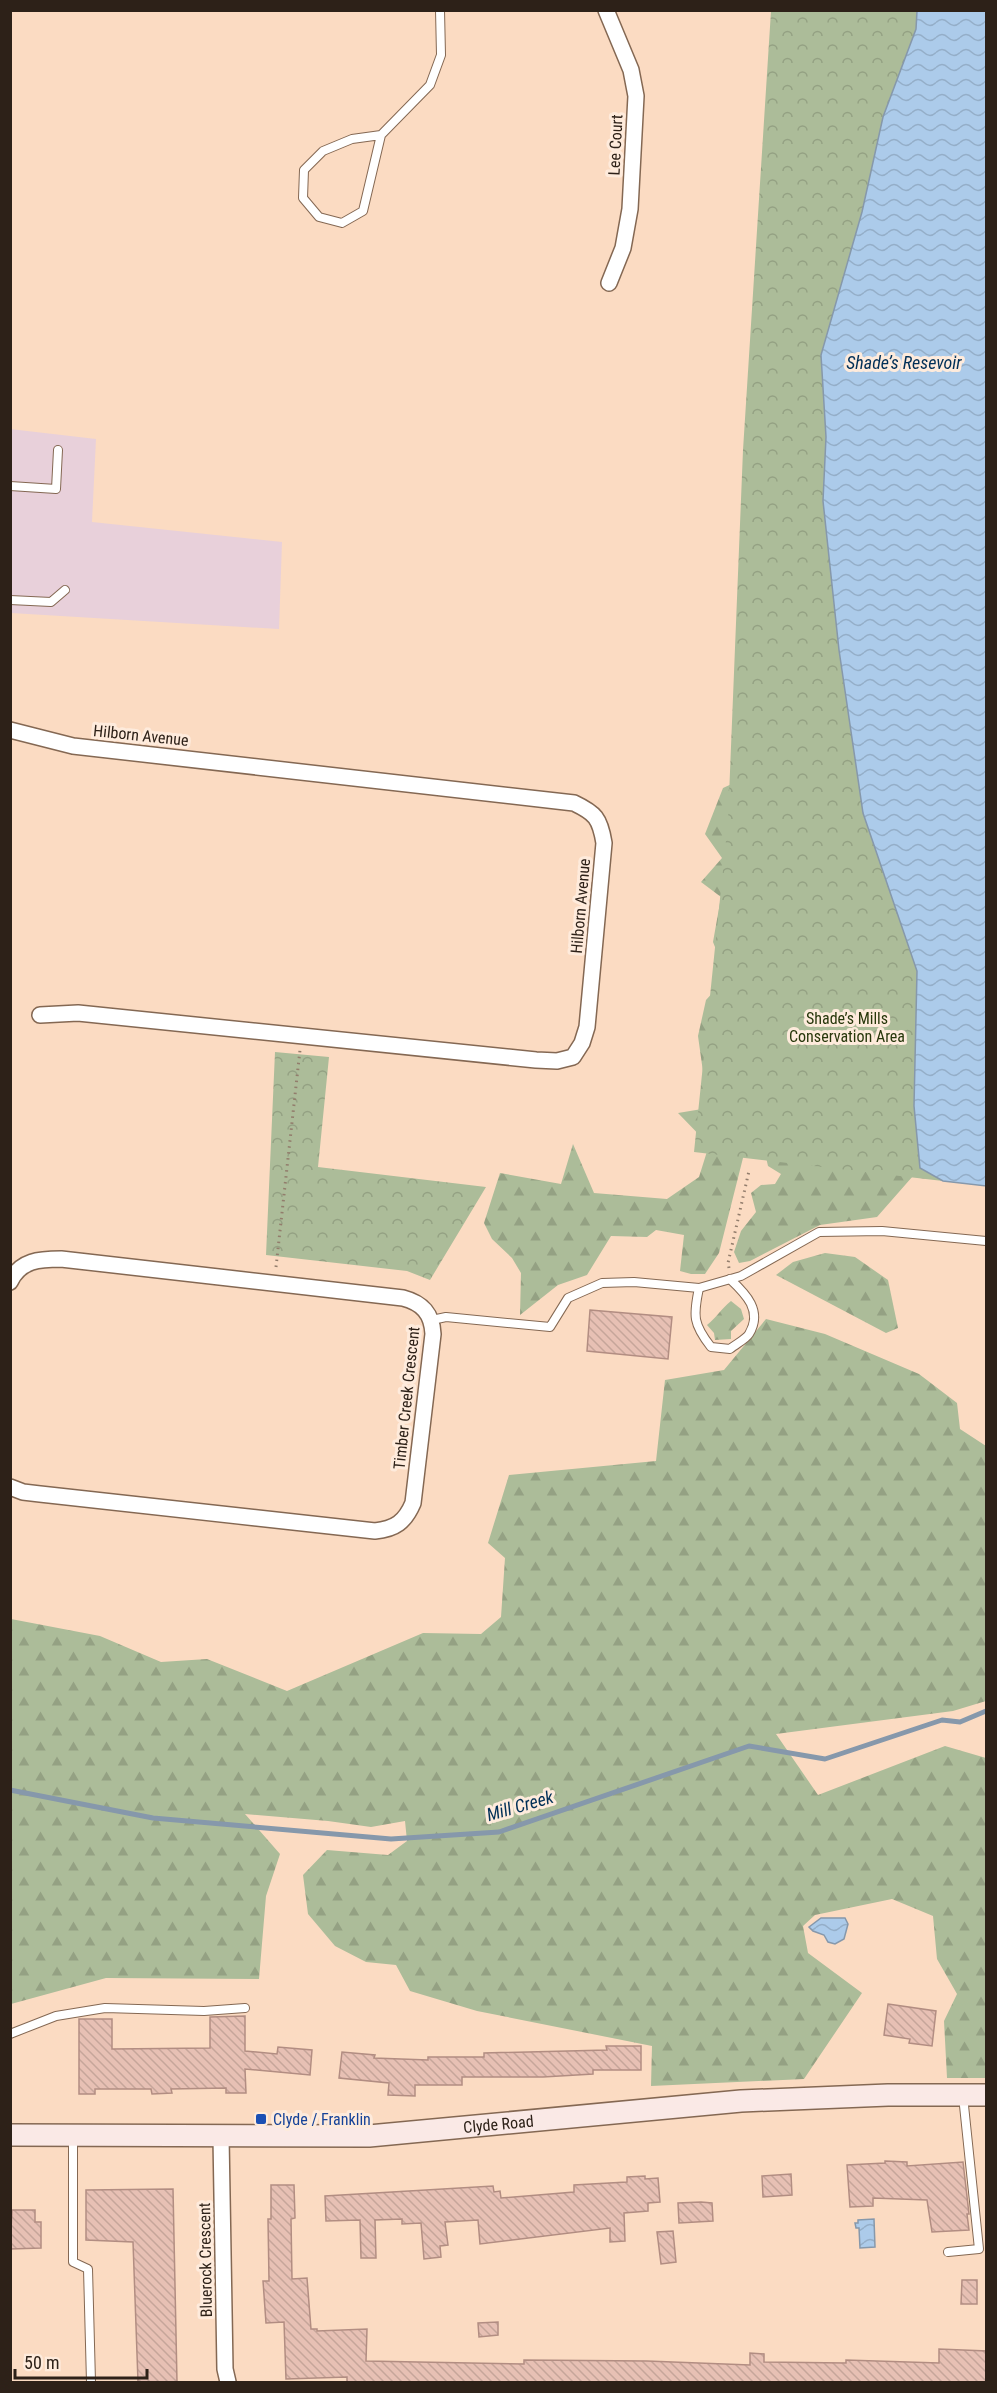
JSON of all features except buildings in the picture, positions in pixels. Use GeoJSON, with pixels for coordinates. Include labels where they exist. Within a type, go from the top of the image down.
{"type":"FeatureCollection","features":[{"type":"Feature","properties":{"kind":"main road","name":"Clyde Road"},"geometry":{"type":"LineString","coordinates":[[10,2135],[369,2136],[741,2101],[888,2095],[987,2095]]}},
{"type":"Feature","properties":{"kind":"street","name":"Lee Court"},"geometry":{"type":"LineString","coordinates":[[606,10],[631,70],[636,96],[630,209],[623,248],[609,283]]}},
{"type":"Feature","properties":{"kind":"street","name":"Hilborn Avenue"},"geometry":{"type":"LineString","coordinates":[[10,730],[73,746],[574,802],[591,811],[601,825],[604,843],[587,1027],[582,1043],[573,1057],[536,1060],[78,1013],[40,1015]]}},
{"type":"Feature","properties":{"kind":"street","name":"Timber Creek Crescent"},"geometry":{"type":"LineString","coordinates":[[10,1281],[26,1263],[43,1259],[403,1298],[415,1301],[425,1308],[432,1320],[413,1503],[402,1522],[389,1530],[375,1531],[40,1494],[23,1492],[10,1487]]}},
{"type":"Feature","properties":{"kind":"street","name":"Bluerock Crescent"},"geometry":{"type":"LineString","coordinates":[[220,2137],[225,2369],[228,2382]]}},
{"type":"Feature","properties":{"kind":"lane"},"geometry":{"type":"LineString","coordinates":[[381,135],[352,139],[323,151],[304,170],[303,198],[319,218],[342,223],[363,211],[381,135],[430,85],[441,55],[440,10]]}},
{"type":"Feature","properties":{"kind":"lane"},"geometry":{"type":"LineString","coordinates":[[10,486],[56,489],[58,450]]}},
{"type":"Feature","properties":{"kind":"lane"},"geometry":{"type":"LineString","coordinates":[[10,600],[51,603],[65,590]]}},
{"type":"Feature","properties":{"kind":"lane"},"geometry":{"type":"LineString","coordinates":[[432,1320],[446,1317],[550,1327],[568,1298],[602,1283],[634,1282],[699,1288],[741,1276],[819,1232],[882,1231],[987,1242]]}},
{"type":"Feature","properties":{"kind":"lane"},"geometry":{"type":"LineString","coordinates":[[699,1288],[695,1307],[698,1330],[711,1347],[730,1348],[749,1335],[754,1316],[749,1296],[730,1279]]}},
{"type":"Feature","properties":{"kind":"lane"},"geometry":{"type":"LineString","coordinates":[[10,2034],[56,2016],[105,2008],[204,2011],[245,2008]]}},
{"type":"Feature","properties":{"kind":"lane"},"geometry":{"type":"LineString","coordinates":[[948,2252],[979,2249],[963,2095]]}},
{"type":"Feature","properties":{"kind":"lane"},"geometry":{"type":"LineString","coordinates":[[73,2134],[73,2262],[88,2269],[91,2382]]}},
{"type":"Feature","properties":{"kind":"path"},"geometry":{"type":"LineString","coordinates":[[274,1284],[301,1036]]}},
{"type":"Feature","properties":{"kind":"path"},"geometry":{"type":"LineString","coordinates":[[730,1279],[728,1263],[749,1171]]}},
{"type":"Feature","properties":{"kind":"shaded area"},"geometry":{"type":"Polygon","coordinates":[[[10,429],[96,439],[92,522],[282,542],[279,629],[11,613],[10,429]]]}},
{"type":"Feature","properties":{"kind":"green space","name":"Shade’s Mills Conservation Area"},"geometry":{"type":"Polygon","coordinates":[[[771,11],[986,11],[986,1186],[694,1152],[728,821],[743,450],[771,11]]]}},
{"type":"Feature","properties":{"kind":"green space"},"geometry":{"type":"Polygon","coordinates":[[[747,777],[920,1168],[877,1217],[820,1225],[750,1261],[739,1263],[734,1252],[741,1231],[756,1212],[751,1193],[761,1185],[775,1184],[781,1174],[768,1166],[762,1140],[744,1154],[719,1253],[705,1274],[680,1271],[684,1235],[656,1230],[647,1237],[611,1236],[587,1275],[558,1285],[520,1315],[521,1273],[512,1258],[492,1239],[484,1223],[500,1173],[561,1184],[573,1144],[594,1193],[667,1199],[699,1177],[709,1145],[678,1113],[708,1108],[698,1036],[706,1000],[727,977],[713,942],[721,897],[701,882],[722,858],[705,834],[723,788],[747,777]]]}},
{"type":"Feature","properties":{"kind":"green space"},"geometry":{"type":"Polygon","coordinates":[[[275,1052],[329,1057],[318,1167],[486,1187],[430,1280],[407,1271],[266,1255],[275,1052]]]}},
{"type":"Feature","properties":{"kind":"green space"},"geometry":{"type":"Polygon","coordinates":[[[825,1253],[855,1257],[888,1280],[898,1328],[886,1333],[776,1275],[793,1262],[825,1253]]]}},
{"type":"Feature","properties":{"kind":"green space"},"geometry":{"type":"Polygon","coordinates":[[[731,1301],[741,1309],[744,1319],[731,1331],[731,1339],[715,1340],[714,1333],[707,1325],[731,1301]]]}},
{"type":"Feature","properties":{"kind":"green space"},"geometry":{"type":"Polygon","coordinates":[[[766,1319],[825,1334],[919,1374],[957,1403],[960,1429],[986,1446],[986,1701],[953,1711],[776,1734],[818,1795],[945,1746],[986,1758],[986,2078],[947,2078],[944,2021],[957,1994],[937,1959],[933,1916],[892,1899],[815,1915],[803,1926],[808,1953],[862,1993],[804,2079],[651,2086],[652,2046],[477,2011],[410,1991],[396,1965],[366,1962],[335,1946],[308,1914],[303,1875],[327,1850],[388,1855],[407,1841],[405,1821],[371,1827],[245,1814],[280,1854],[266,1896],[259,1979],[106,1978],[11,2004],[11,1619],[100,1636],[161,1662],[207,1659],[287,1691],[423,1633],[481,1634],[501,1617],[505,1558],[488,1543],[509,1475],[656,1461],[665,1380],[724,1370],[766,1319]]]}},
{"type":"Feature","properties":{"kind":"water","name":"Shade’s Resevoir"},"geometry":{"type":"Polygon","coordinates":[[[917,11],[986,11],[986,1186],[943,1181],[920,1168],[914,1106],[917,971],[863,813],[839,650],[823,501],[826,437],[821,355],[862,212],[883,117],[916,29],[917,11]]]}},
{"type":"Feature","properties":{"kind":"water"},"geometry":{"type":"Polygon","coordinates":[[[821,1918],[845,1918],[848,1924],[844,1939],[835,1944],[828,1942],[824,1935],[809,1927],[821,1918]]]}},
{"type":"Feature","properties":{"kind":"water"},"geometry":{"type":"Polygon","coordinates":[[[874,2219],[875,2247],[860,2248],[859,2228],[856,2228],[855,2223],[858,2223],[858,2220],[874,2219]]]}},
{"type":"Feature","properties":{"kind":"waterway","name":"Mill Creek"},"geometry":{"type":"LineString","coordinates":[[10,1790],[153,1818],[391,1839],[499,1832],[749,1746],[825,1759],[942,1720],[960,1722],[986,1711]]}},
{"type":"Feature","properties":{"kind":"place","name":"Clyde / Franklin"},"geometry":{"type":"Point","coordinates":[261,2119]}}]}
